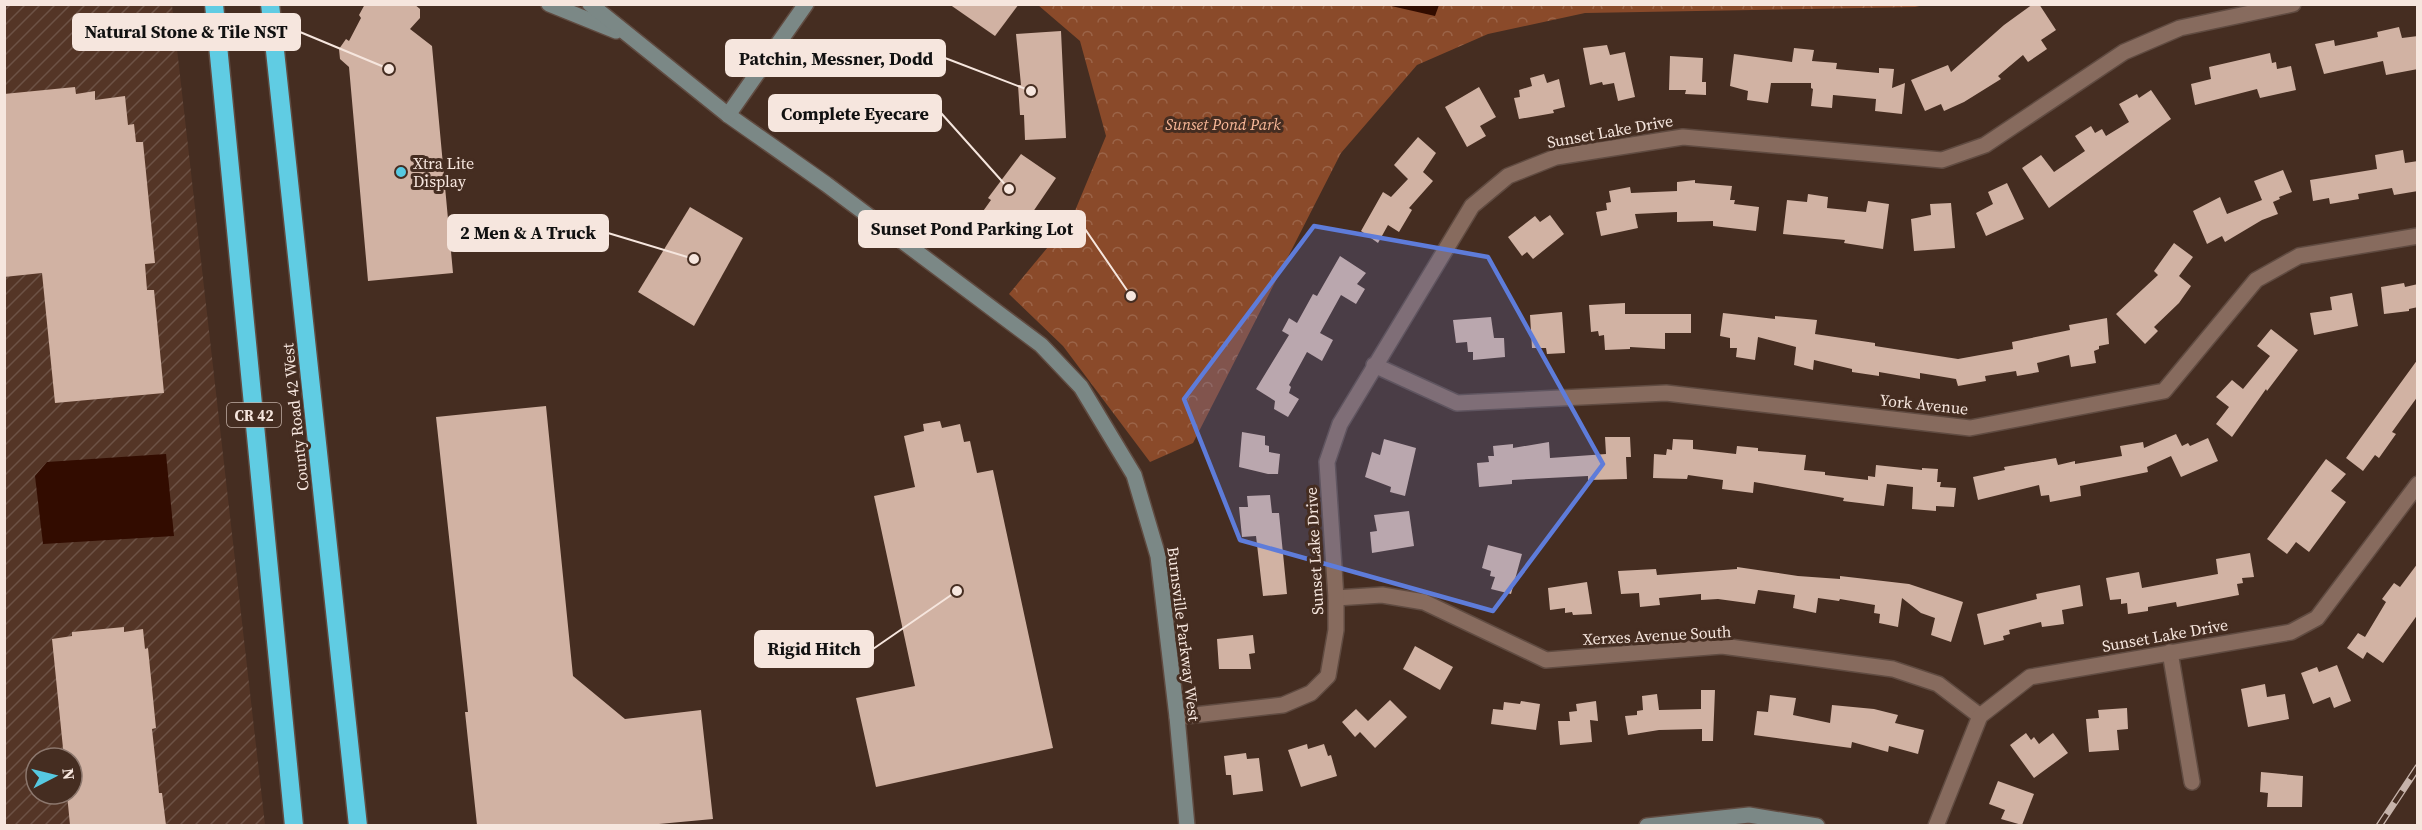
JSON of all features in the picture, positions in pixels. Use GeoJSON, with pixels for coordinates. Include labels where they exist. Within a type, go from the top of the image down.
{"type":"FeatureCollection","features":[{"type":"Feature","properties":{"kind":"highway","name":"CR 42"},"geometry":{"type":"LineString","coordinates":[[214,4],[294,825]]}},
{"type":"Feature","properties":{"kind":"highway","name":"County Road 42 West"},"geometry":{"type":"LineString","coordinates":[[270,4],[358,825]]}},
{"type":"Feature","properties":{"kind":"street","name":"Burnsville Parkway West"},"geometry":{"type":"LineString","coordinates":[[549,4],[631,37]]}},
{"type":"Feature","properties":{"kind":"street","name":"Burnsville Parkway West"},"geometry":{"type":"LineString","coordinates":[[590,4],[728,115],[826,184],[999,312],[1041,345],[1081,387],[1134,476],[1155,546],[1177,717],[1187,825]]}},
{"type":"Feature","properties":{"kind":"street"},"geometry":{"type":"LineString","coordinates":[[728,115],[806,4]]}},
{"type":"Feature","properties":{"kind":"street","name":"Sunset Lake Drive"},"geometry":{"type":"LineString","coordinates":[[1177,717],[1283,705],[1311,693],[1328,676],[1336,630],[1336,598],[1327,462],[1340,424],[1472,206],[1508,176],[1556,157],[1683,136],[1941,160],[1985,145],[2124,52],[2180,28],[2293,4]]}},
{"type":"Feature","properties":{"kind":"street","name":"York Avenue"},"geometry":{"type":"LineString","coordinates":[[1374,365],[1457,403],[1666,393],[1970,428],[2164,391],[2256,280],[2299,256],[2418,236]]}},
{"type":"Feature","properties":{"kind":"street","name":"Sunset Lake Drive"},"geometry":{"type":"LineString","coordinates":[[1980,716],[2030,677],[2291,632],[2317,618],[2418,484]]}},
{"type":"Feature","properties":{"kind":"street","name":"Xerxes Avenue South"},"geometry":{"type":"LineString","coordinates":[[1336,598],[1382,595],[1424,602],[1546,660],[1722,646],[1893,669],[1938,684],[1980,716]]}},
{"type":"Feature","properties":{"kind":"street"},"geometry":{"type":"LineString","coordinates":[[2170,652],[2192,782]]}},
{"type":"Feature","properties":{"kind":"street"},"geometry":{"type":"LineString","coordinates":[[1936,825],[1980,716]]}},
{"type":"Feature","properties":{"kind":"street"},"geometry":{"type":"LineString","coordinates":[[1647,825],[1749,815],[1817,825]]}},
{"type":"Feature","properties":{"kind":"highlighted area"},"geometry":{"type":"Polygon","coordinates":[[[1314,226],[1488,257],[1603,464],[1493,611],[1240,540],[1184,399],[1314,226]]]}},
{"type":"Feature","properties":{"kind":"shaded area"},"geometry":{"type":"Polygon","coordinates":[[[5,5],[172,5],[265,825],[5,826],[5,5]]]}},
{"type":"Feature","properties":{"kind":"shaded area"},"geometry":{"type":"Polygon","coordinates":[[[1387,5],[1439,5],[1435,16],[1387,5]]]}},
{"type":"Feature","properties":{"kind":"shaded area"},"geometry":{"type":"Polygon","coordinates":[[[166,454],[174,536],[43,544],[35,476],[47,462],[166,454]]]}},
{"type":"Feature","properties":{"kind":"green space","name":"Sunset Pond Park"},"geometry":{"type":"Polygon","coordinates":[[[1038,5],[1924,5],[1585,13],[1488,34],[1417,65],[1341,153],[1193,443],[1150,462],[1063,346],[1009,294],[1072,218],[1106,136],[1080,41],[1038,5]]]}},
{"type":"Feature","properties":{"kind":"building","name":"Xtra Lite Display"},"geometry":{"type":"Polygon","coordinates":[[[365,4],[414,4],[420,9],[420,18],[410,29],[432,46],[453,273],[368,281],[349,67],[340,59],[339,49],[346,39],[349,41],[361,18],[359,15],[365,4]]]}},
{"type":"Feature","properties":{"kind":"building"},"geometry":{"type":"Polygon","coordinates":[[[949,4],[1019,4],[995,36],[949,4]]]}},
{"type":"Feature","properties":{"kind":"building"},"geometry":{"type":"Polygon","coordinates":[[[2033,4],[2039,4],[2056,30],[2041,40],[2047,49],[2028,62],[2023,55],[1998,76],[2001,79],[1964,102],[1944,111],[1941,104],[1925,111],[1911,80],[1948,65],[1951,72],[2004,25],[2033,4]]]}},
{"type":"Feature","properties":{"kind":"building"},"geometry":{"type":"Polygon","coordinates":[[[2399,27],[2402,38],[2418,36],[2418,69],[2386,75],[2383,61],[2324,74],[2315,44],[2334,40],[2335,46],[2378,37],[2377,32],[2399,27]]]}},
{"type":"Feature","properties":{"kind":"building"},"geometry":{"type":"Polygon","coordinates":[[[1061,31],[1066,138],[1025,140],[1024,115],[1020,115],[1018,85],[1021,85],[1016,34],[1061,31]]]}},
{"type":"Feature","properties":{"kind":"building"},"geometry":{"type":"Polygon","coordinates":[[[1607,45],[1610,55],[1625,52],[1635,97],[1618,101],[1614,83],[1603,85],[1602,82],[1590,85],[1583,48],[1607,45]]]}},
{"type":"Feature","properties":{"kind":"building"},"geometry":{"type":"Polygon","coordinates":[[[1794,48],[1814,50],[1812,61],[1837,63],[1836,69],[1879,73],[1879,68],[1894,69],[1892,88],[1905,83],[1902,114],[1875,111],[1876,99],[1833,95],[1832,108],[1811,106],[1813,89],[1811,83],[1771,83],[1768,103],[1747,100],[1748,91],[1730,86],[1734,54],[1792,62],[1794,48]]]}},
{"type":"Feature","properties":{"kind":"building"},"geometry":{"type":"Polygon","coordinates":[[[2270,53],[2272,63],[2276,62],[2277,69],[2291,66],[2296,90],[2260,98],[2257,89],[2195,105],[2191,84],[2211,79],[2209,67],[2270,53]]]}},
{"type":"Feature","properties":{"kind":"building"},"geometry":{"type":"Polygon","coordinates":[[[1670,56],[1703,58],[1702,82],[1706,82],[1706,95],[1685,94],[1686,90],[1669,90],[1670,56]]]}},
{"type":"Feature","properties":{"kind":"building"},"geometry":{"type":"Polygon","coordinates":[[[1544,74],[1547,83],[1559,79],[1565,107],[1553,110],[1554,113],[1519,119],[1514,98],[1520,97],[1519,90],[1532,86],[1530,78],[1544,74]]]}},
{"type":"Feature","properties":{"kind":"building"},"geometry":{"type":"Polygon","coordinates":[[[75,87],[76,94],[95,91],[95,100],[125,96],[128,125],[134,124],[136,142],[143,142],[155,263],[145,264],[147,290],[154,290],[164,393],[55,403],[42,273],[4,277],[4,94],[75,87]]]}},
{"type":"Feature","properties":{"kind":"building"},"geometry":{"type":"Polygon","coordinates":[[[1479,87],[1496,117],[1480,126],[1486,136],[1467,147],[1445,107],[1479,87]]]}},
{"type":"Feature","properties":{"kind":"building"},"geometry":{"type":"Polygon","coordinates":[[[2151,90],[2171,119],[2049,208],[2022,168],[2041,155],[2054,172],[2085,151],[2075,136],[2091,126],[2095,133],[2102,129],[2106,136],[2129,122],[2119,104],[2137,94],[2139,98],[2151,90]]]}},
{"type":"Feature","properties":{"kind":"building"},"geometry":{"type":"Polygon","coordinates":[[[1418,137],[1436,153],[1423,172],[1433,181],[1409,208],[1412,210],[1399,232],[1388,225],[1378,243],[1361,231],[1383,192],[1391,197],[1408,179],[1394,165],[1418,137]]]}},
{"type":"Feature","properties":{"kind":"building"},"geometry":{"type":"Polygon","coordinates":[[[2403,150],[2405,163],[2418,161],[2418,191],[2394,195],[2392,188],[2358,194],[2359,199],[2330,204],[2329,198],[2313,201],[2310,180],[2377,169],[2375,155],[2403,150]]]}},
{"type":"Feature","properties":{"kind":"building"},"geometry":{"type":"Polygon","coordinates":[[[1021,154],[1056,178],[1011,244],[976,221],[991,200],[988,198],[1021,154]]]}},
{"type":"Feature","properties":{"kind":"building"},"geometry":{"type":"Polygon","coordinates":[[[2283,170],[2292,192],[2273,202],[2278,214],[2262,220],[2225,242],[2222,236],[2207,244],[2193,211],[2220,197],[2227,214],[2262,200],[2254,181],[2283,170]]]}},
{"type":"Feature","properties":{"kind":"building"},"geometry":{"type":"Polygon","coordinates":[[[1695,180],[1695,183],[1732,186],[1730,200],[1735,200],[1734,204],[1759,207],[1756,231],[1713,226],[1713,221],[1677,222],[1677,212],[1635,214],[1638,228],[1601,236],[1596,212],[1607,210],[1606,203],[1611,202],[1609,191],[1630,187],[1631,193],[1677,191],[1677,182],[1695,180]]]}},
{"type":"Feature","properties":{"kind":"building"},"geometry":{"type":"Polygon","coordinates":[[[2007,183],[2024,219],[1986,236],[1976,213],[1993,204],[1988,192],[2007,183]]]}},
{"type":"Feature","properties":{"kind":"building"},"geometry":{"type":"Polygon","coordinates":[[[1808,194],[1828,197],[1827,208],[1866,212],[1868,201],[1889,204],[1883,249],[1844,243],[1845,240],[1783,234],[1787,200],[1807,202],[1808,194]]]}},
{"type":"Feature","properties":{"kind":"building"},"geometry":{"type":"Polygon","coordinates":[[[1951,203],[1955,248],[1914,251],[1911,219],[1931,215],[1930,204],[1951,203]]]}},
{"type":"Feature","properties":{"kind":"building"},"geometry":{"type":"Polygon","coordinates":[[[690,207],[743,238],[694,326],[638,292],[690,207]]]}},
{"type":"Feature","properties":{"kind":"building"},"geometry":{"type":"Polygon","coordinates":[[[1550,215],[1564,234],[1533,259],[1527,252],[1522,256],[1508,237],[1535,216],[1540,222],[1550,215]]]}},
{"type":"Feature","properties":{"kind":"building"},"geometry":{"type":"Polygon","coordinates":[[[2174,243],[2193,257],[2179,276],[2191,286],[2179,303],[2154,327],[2158,331],[2145,344],[2116,314],[2158,275],[2154,271],[2174,243]]]}},
{"type":"Feature","properties":{"kind":"building"},"geometry":{"type":"Polygon","coordinates":[[[1340,256],[1366,273],[1357,284],[1365,289],[1356,304],[1341,295],[1320,333],[1333,340],[1322,361],[1307,352],[1289,385],[1291,387],[1289,393],[1299,399],[1288,417],[1274,409],[1275,401],[1256,389],[1289,335],[1282,331],[1289,318],[1297,323],[1313,294],[1317,296],[1340,256]]]}},
{"type":"Feature","properties":{"kind":"building"},"geometry":{"type":"Polygon","coordinates":[[[2404,283],[2405,287],[2418,284],[2418,307],[2409,309],[2409,311],[2384,314],[2381,287],[2404,283]]]}},
{"type":"Feature","properties":{"kind":"building"},"geometry":{"type":"Polygon","coordinates":[[[2352,293],[2358,326],[2314,335],[2310,313],[2332,310],[2330,297],[2352,293]]]}},
{"type":"Feature","properties":{"kind":"building"},"geometry":{"type":"Polygon","coordinates":[[[1625,303],[1625,314],[1691,314],[1691,333],[1665,333],[1665,349],[1630,347],[1630,349],[1605,350],[1604,335],[1599,336],[1598,331],[1591,332],[1589,305],[1625,303]]]}},
{"type":"Feature","properties":{"kind":"building"},"geometry":{"type":"Polygon","coordinates":[[[1562,312],[1565,353],[1547,354],[1546,348],[1532,348],[1530,315],[1562,312]]]}},
{"type":"Feature","properties":{"kind":"building"},"geometry":{"type":"Polygon","coordinates":[[[1723,313],[1775,319],[1775,316],[1817,320],[1815,334],[1958,359],[2013,349],[2012,342],[2070,330],[2069,325],[2107,318],[2109,344],[2099,346],[2099,349],[2094,351],[2096,363],[2071,367],[2069,355],[2037,363],[2039,372],[2017,376],[2016,371],[1985,376],[1986,381],[1958,386],[1956,379],[1920,373],[1920,379],[1879,372],[1879,376],[1852,372],[1852,369],[1814,360],[1813,370],[1794,365],[1796,347],[1758,337],[1755,360],[1736,357],[1737,348],[1730,348],[1730,338],[1720,336],[1723,313]]]}},
{"type":"Feature","properties":{"kind":"building"},"geometry":{"type":"Polygon","coordinates":[[[1491,317],[1494,338],[1504,338],[1505,357],[1473,360],[1473,352],[1468,352],[1467,342],[1456,343],[1453,320],[1491,317]]]}},
{"type":"Feature","properties":{"kind":"building"},"geometry":{"type":"Polygon","coordinates":[[[2271,329],[2298,350],[2267,391],[2266,389],[2232,437],[2216,424],[2229,407],[2216,397],[2232,380],[2243,389],[2270,356],[2257,346],[2271,329]]]}},
{"type":"Feature","properties":{"kind":"building"},"geometry":{"type":"Polygon","coordinates":[[[2418,359],[2418,396],[2392,432],[2396,434],[2379,458],[2375,455],[2363,471],[2346,458],[2418,359]]]}},
{"type":"Feature","properties":{"kind":"building"},"geometry":{"type":"Polygon","coordinates":[[[546,406],[573,676],[625,719],[701,710],[713,819],[648,825],[477,825],[465,712],[468,712],[436,417],[546,406]]]}},
{"type":"Feature","properties":{"kind":"building"},"geometry":{"type":"Polygon","coordinates":[[[940,421],[942,428],[960,424],[964,442],[970,441],[977,473],[993,470],[1053,748],[876,787],[856,698],[915,686],[874,496],[915,487],[904,436],[924,431],[923,424],[940,421]]]}},
{"type":"Feature","properties":{"kind":"building"},"geometry":{"type":"Polygon","coordinates":[[[1242,432],[1265,436],[1265,445],[1269,446],[1269,452],[1280,454],[1278,474],[1239,467],[1242,432]]]}},
{"type":"Feature","properties":{"kind":"building"},"geometry":{"type":"Polygon","coordinates":[[[2176,434],[2182,446],[2188,443],[2190,446],[2208,438],[2218,461],[2181,477],[2171,456],[2147,467],[2148,472],[2080,486],[2081,496],[2050,502],[2049,495],[2041,496],[2039,485],[1978,500],[1973,477],[2005,470],[2004,467],[2056,458],[2058,465],[2122,456],[2120,446],[2143,442],[2144,448],[2176,434]]]}},
{"type":"Feature","properties":{"kind":"building"},"geometry":{"type":"Polygon","coordinates":[[[1605,437],[1630,437],[1631,457],[1626,457],[1627,479],[1588,480],[1588,476],[1512,480],[1512,484],[1479,487],[1477,463],[1489,462],[1488,456],[1494,456],[1493,446],[1513,444],[1513,448],[1549,442],[1550,458],[1606,454],[1605,437]]]}},
{"type":"Feature","properties":{"kind":"building"},"geometry":{"type":"Polygon","coordinates":[[[1384,439],[1416,448],[1405,496],[1390,492],[1391,487],[1365,477],[1372,452],[1380,455],[1384,439]]]}},
{"type":"Feature","properties":{"kind":"building"},"geometry":{"type":"Polygon","coordinates":[[[1673,439],[1693,440],[1693,449],[1736,454],[1737,446],[1758,448],[1758,451],[1806,455],[1804,470],[1868,480],[1868,476],[1875,477],[1876,465],[1922,470],[1922,468],[1938,469],[1937,482],[1941,482],[1940,487],[1956,488],[1954,507],[1936,506],[1936,511],[1912,509],[1913,487],[1887,484],[1884,506],[1843,501],[1844,498],[1754,482],[1753,493],[1722,489],[1723,480],[1688,475],[1687,479],[1653,478],[1654,454],[1666,455],[1667,449],[1672,450],[1673,439]]]}},
{"type":"Feature","properties":{"kind":"building"},"geometry":{"type":"Polygon","coordinates":[[[2326,459],[2346,474],[2331,491],[2346,502],[2309,552],[2296,542],[2287,554],[2267,539],[2326,459]]]}},
{"type":"Feature","properties":{"kind":"building"},"geometry":{"type":"Polygon","coordinates":[[[1270,495],[1272,513],[1279,513],[1287,594],[1263,596],[1256,536],[1242,537],[1239,507],[1248,507],[1247,496],[1270,495]]]}},
{"type":"Feature","properties":{"kind":"building"},"geometry":{"type":"Polygon","coordinates":[[[1409,511],[1414,546],[1372,553],[1370,532],[1377,531],[1374,515],[1409,511]]]}},
{"type":"Feature","properties":{"kind":"building"},"geometry":{"type":"Polygon","coordinates":[[[1488,545],[1522,554],[1511,594],[1491,589],[1495,577],[1490,576],[1491,571],[1482,568],[1488,545]]]}},
{"type":"Feature","properties":{"kind":"building"},"geometry":{"type":"Polygon","coordinates":[[[2250,553],[2254,577],[2242,578],[2243,583],[2237,584],[2239,595],[2177,607],[2176,602],[2148,607],[2148,611],[2128,614],[2127,603],[2121,604],[2121,599],[2110,600],[2106,578],[2139,572],[2142,588],[2218,574],[2216,559],[2250,553]]]}},
{"type":"Feature","properties":{"kind":"building"},"geometry":{"type":"Polygon","coordinates":[[[2418,563],[2418,614],[2383,663],[2367,652],[2363,659],[2347,648],[2358,633],[2365,637],[2386,602],[2382,599],[2394,583],[2400,587],[2418,563]]]}},
{"type":"Feature","properties":{"kind":"building"},"geometry":{"type":"Polygon","coordinates":[[[1737,567],[1798,576],[1840,579],[1840,576],[1909,584],[1963,602],[1951,642],[1931,635],[1935,618],[1921,613],[1902,598],[1898,627],[1879,623],[1880,614],[1874,613],[1875,605],[1840,599],[1839,601],[1818,598],[1816,613],[1793,608],[1795,595],[1758,590],[1755,604],[1718,599],[1701,600],[1701,594],[1659,598],[1660,605],[1640,607],[1639,593],[1621,594],[1618,571],[1656,569],[1657,575],[1737,569],[1737,567]]]}},
{"type":"Feature","properties":{"kind":"building"},"geometry":{"type":"Polygon","coordinates":[[[1587,582],[1592,614],[1573,615],[1572,612],[1565,613],[1565,608],[1550,610],[1548,588],[1587,582]]]}},
{"type":"Feature","properties":{"kind":"building"},"geometry":{"type":"Polygon","coordinates":[[[2080,585],[2083,606],[2062,610],[2064,624],[2042,627],[2041,622],[2009,630],[2010,634],[2003,636],[2004,640],[1984,645],[1977,614],[2037,599],[2036,594],[2080,585]]]}},
{"type":"Feature","properties":{"kind":"building"},"geometry":{"type":"Polygon","coordinates":[[[124,627],[124,632],[143,629],[145,649],[148,648],[156,728],[152,729],[159,793],[162,793],[166,825],[70,825],[68,806],[84,806],[84,746],[63,746],[52,639],[72,636],[72,632],[124,627]]]}},
{"type":"Feature","properties":{"kind":"building"},"geometry":{"type":"Polygon","coordinates":[[[1253,635],[1255,653],[1249,654],[1251,669],[1219,669],[1217,639],[1253,635]]]}},
{"type":"Feature","properties":{"kind":"building"},"geometry":{"type":"Polygon","coordinates":[[[1415,646],[1453,667],[1440,690],[1403,669],[1415,646]]]}},
{"type":"Feature","properties":{"kind":"building"},"geometry":{"type":"Polygon","coordinates":[[[2337,665],[2351,701],[2334,708],[2330,697],[2313,704],[2301,673],[2317,667],[2319,672],[2337,665]]]}},
{"type":"Feature","properties":{"kind":"building"},"geometry":{"type":"Polygon","coordinates":[[[2265,684],[2267,697],[2285,694],[2289,719],[2248,727],[2241,689],[2265,684]]]}},
{"type":"Feature","properties":{"kind":"building"},"geometry":{"type":"Polygon","coordinates":[[[1701,690],[1715,690],[1713,741],[1702,741],[1702,729],[1659,730],[1628,735],[1625,716],[1637,715],[1637,711],[1643,710],[1642,696],[1657,694],[1659,710],[1701,709],[1701,690]]]}},
{"type":"Feature","properties":{"kind":"building"},"geometry":{"type":"Polygon","coordinates":[[[1770,695],[1796,698],[1793,715],[1830,723],[1832,705],[1874,709],[1898,715],[1895,723],[1924,730],[1918,754],[1889,746],[1888,752],[1852,742],[1851,748],[1754,735],[1757,711],[1768,712],[1770,695]]]}},
{"type":"Feature","properties":{"kind":"building"},"geometry":{"type":"Polygon","coordinates":[[[1390,700],[1407,717],[1375,748],[1360,732],[1355,737],[1342,722],[1356,709],[1368,721],[1390,700]]]}},
{"type":"Feature","properties":{"kind":"building"},"geometry":{"type":"Polygon","coordinates":[[[1521,701],[1540,704],[1536,730],[1491,724],[1493,709],[1503,710],[1504,702],[1520,704],[1521,701]]]}},
{"type":"Feature","properties":{"kind":"building"},"geometry":{"type":"Polygon","coordinates":[[[1596,701],[1598,721],[1590,720],[1592,742],[1560,745],[1558,721],[1570,721],[1569,712],[1577,711],[1576,704],[1596,701]]]}},
{"type":"Feature","properties":{"kind":"building"},"geometry":{"type":"Polygon","coordinates":[[[2127,708],[2128,729],[2117,730],[2119,750],[2089,752],[2086,719],[2099,718],[2098,710],[2127,708]]]}},
{"type":"Feature","properties":{"kind":"building"},"geometry":{"type":"Polygon","coordinates":[[[2026,733],[2031,740],[2034,737],[2039,744],[2053,733],[2068,753],[2034,778],[2010,745],[2026,733]]]}},
{"type":"Feature","properties":{"kind":"building"},"geometry":{"type":"Polygon","coordinates":[[[1307,744],[1308,749],[1324,744],[1328,756],[1331,755],[1337,776],[1301,787],[1288,750],[1307,744]]]}},
{"type":"Feature","properties":{"kind":"building"},"geometry":{"type":"Polygon","coordinates":[[[1246,753],[1247,759],[1259,758],[1263,791],[1233,795],[1231,775],[1226,775],[1224,756],[1246,753]]]}},
{"type":"Feature","properties":{"kind":"building"},"geometry":{"type":"Polygon","coordinates":[[[2261,772],[2303,776],[2302,807],[2267,807],[2268,793],[2260,792],[2261,772]]]}},
{"type":"Feature","properties":{"kind":"building"},"geometry":{"type":"Polygon","coordinates":[[[1998,781],[2034,794],[2022,825],[2001,819],[2005,810],[1989,804],[1998,781]]]}},
{"type":"Feature","properties":{"kind":"railway"},"geometry":{"type":"LineString","coordinates":[[2379,826],[2418,767]]}},
{"type":"Feature","properties":{"kind":"place","name":"Natural Stone & Tile NST"},"geometry":{"type":"Point","coordinates":[389,69]}},
{"type":"Feature","properties":{"kind":"place","name":"Patchin, Messner, Dodd"},"geometry":{"type":"Point","coordinates":[1031,91]}},
{"type":"Feature","properties":{"kind":"place","name":"Xtra Lite Display"},"geometry":{"type":"Point","coordinates":[401,172]}},
{"type":"Feature","properties":{"kind":"place","name":"Complete Eyecare"},"geometry":{"type":"Point","coordinates":[1009,189]}},
{"type":"Feature","properties":{"kind":"place","name":"2 Men & A Truck"},"geometry":{"type":"Point","coordinates":[694,259]}},
{"type":"Feature","properties":{"kind":"place","name":"Sunset Pond Parking Lot"},"geometry":{"type":"Point","coordinates":[1131,296]}},
{"type":"Feature","properties":{"kind":"place","name":"Rigid Hitch"},"geometry":{"type":"Point","coordinates":[957,591]}}]}
